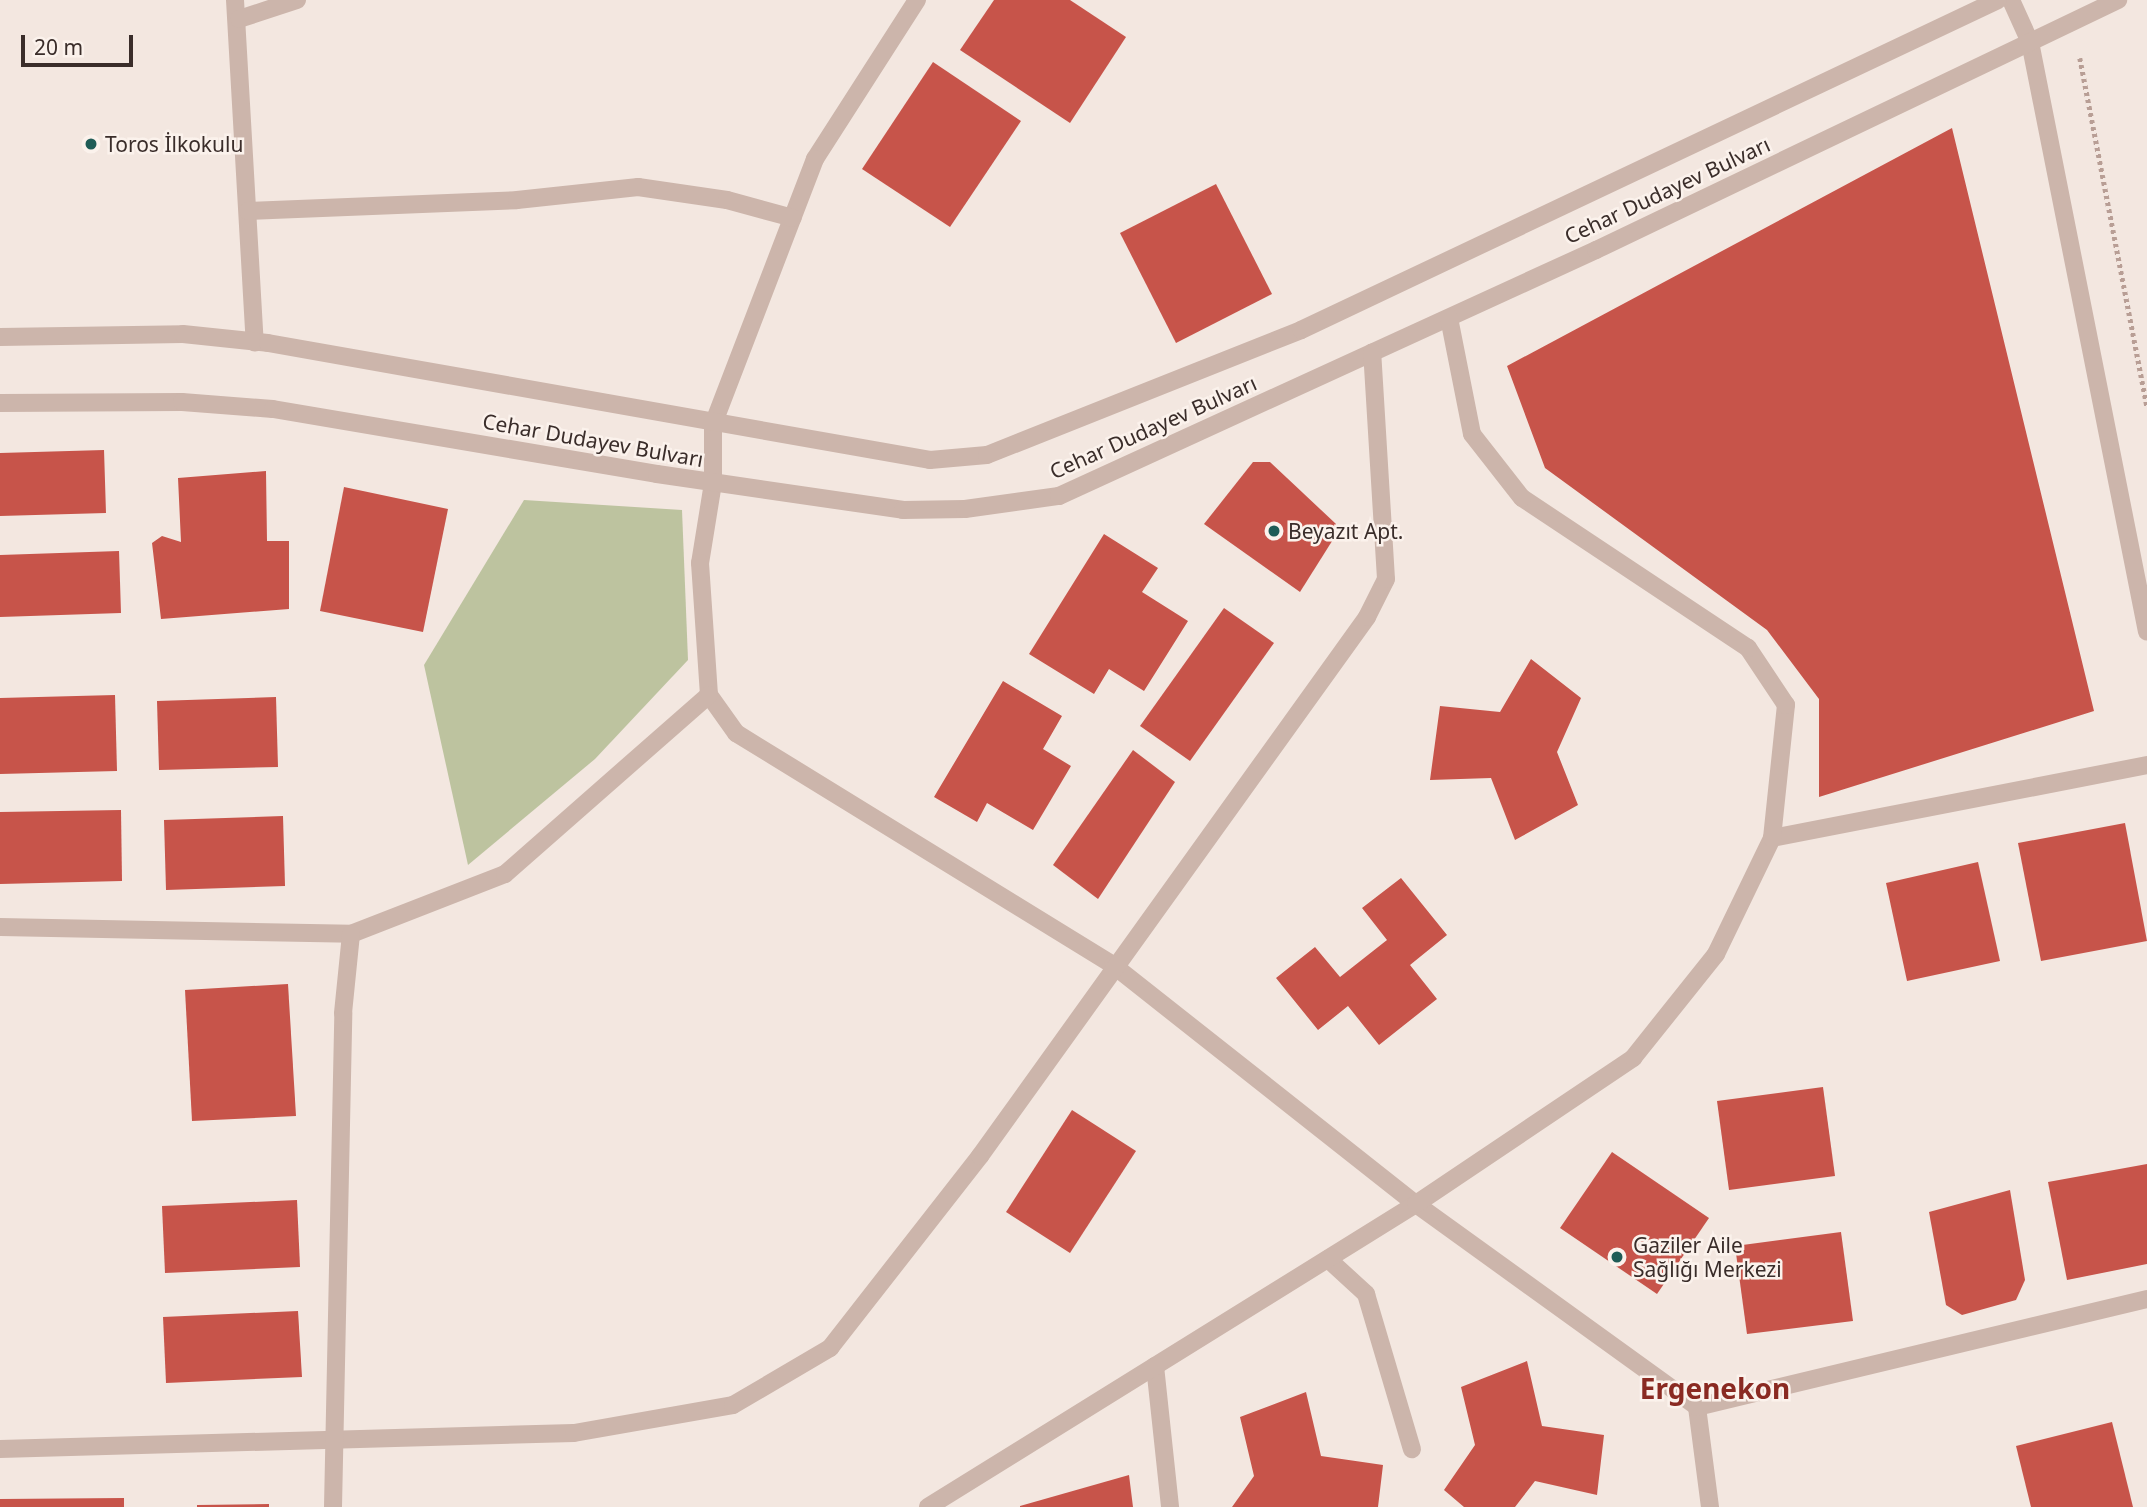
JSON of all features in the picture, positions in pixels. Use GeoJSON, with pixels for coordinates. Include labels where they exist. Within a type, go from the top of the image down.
{"type":"FeatureCollection","features":[{"type":"Feature","properties":{"kind":"street"},"geometry":{"type":"LineString","coordinates":[[236,0],[255,342]]}},
{"type":"Feature","properties":{"kind":"street"},"geometry":{"type":"LineString","coordinates":[[239,19],[297,0]]}},
{"type":"Feature","properties":{"kind":"street"},"geometry":{"type":"LineString","coordinates":[[917,0],[815,159],[713,425],[713,483],[700,563],[709,695],[736,733],[1113,965],[1416,1204],[1697,1407],[1710,1507]]}},
{"type":"Feature","properties":{"kind":"street","name":"Cehar Dudayev Bulvarı"},"geometry":{"type":"LineString","coordinates":[[0,337],[183,334],[255,342],[713,425],[930,460],[987,456],[1301,330],[1998,0]]}},
{"type":"Feature","properties":{"kind":"street"},"geometry":{"type":"LineString","coordinates":[[2011,0],[2030,42],[2147,632]]}},
{"type":"Feature","properties":{"kind":"street","name":"Cehar Dudayev Bulvarı"},"geometry":{"type":"LineString","coordinates":[[0,403],[182,402],[273,408],[713,483],[903,510],[965,509],[1059,496],[1449,318],[2118,0]]}},
{"type":"Feature","properties":{"kind":"street"},"geometry":{"type":"LineString","coordinates":[[248,211],[517,200],[638,187],[726,200],[793,218]]}},
{"type":"Feature","properties":{"kind":"street"},"geometry":{"type":"LineString","coordinates":[[928,1507],[1416,1204],[1633,1058],[1716,954],[1772,838],[1786,705],[1748,648],[1522,498],[1472,434],[1449,318]]}},
{"type":"Feature","properties":{"kind":"street"},"geometry":{"type":"LineString","coordinates":[[0,1449],[574,1433],[733,1405],[830,1348],[981,1156],[1113,965],[1367,617],[1386,579],[1372,352]]}},
{"type":"Feature","properties":{"kind":"street"},"geometry":{"type":"LineString","coordinates":[[0,927],[351,934],[505,874],[709,695]]}},
{"type":"Feature","properties":{"kind":"street"},"geometry":{"type":"LineString","coordinates":[[1772,838],[2147,765]]}},
{"type":"Feature","properties":{"kind":"street"},"geometry":{"type":"LineString","coordinates":[[333,1507],[343,1013],[351,934]]}},
{"type":"Feature","properties":{"kind":"street"},"geometry":{"type":"LineString","coordinates":[[1328,1259],[1366,1294],[1412,1449]]}},
{"type":"Feature","properties":{"kind":"street"},"geometry":{"type":"LineString","coordinates":[[1697,1407],[2147,1299]]}},
{"type":"Feature","properties":{"kind":"street"},"geometry":{"type":"LineString","coordinates":[[1155,1366],[1170,1507]]}},
{"type":"Feature","properties":{"kind":"path"},"geometry":{"type":"LineString","coordinates":[[2080,58],[2147,406]]}},
{"type":"Feature","properties":{"kind":"green space"},"geometry":{"type":"Polygon","coordinates":[[[524,500],[682,510],[688,660],[595,759],[468,865],[424,665],[524,500]]]}},
{"type":"Feature","properties":{"kind":"building"},"geometry":{"type":"Polygon","coordinates":[[[994,0],[1070,0],[1126,37],[1070,123],[960,50],[994,0]]]}},
{"type":"Feature","properties":{"kind":"building"},"geometry":{"type":"Polygon","coordinates":[[[933,62],[1021,121],[950,227],[862,169],[933,62]]]}},
{"type":"Feature","properties":{"kind":"building"},"geometry":{"type":"Polygon","coordinates":[[[1952,128],[2094,711],[1819,797],[1819,699],[1767,630],[1545,468],[1507,366],[1952,128]]]}},
{"type":"Feature","properties":{"kind":"building"},"geometry":{"type":"Polygon","coordinates":[[[1216,184],[1272,294],[1176,343],[1120,233],[1216,184]]]}},
{"type":"Feature","properties":{"kind":"building"},"geometry":{"type":"Polygon","coordinates":[[[104,450],[106,513],[0,516],[0,453],[104,450]]]}},
{"type":"Feature","properties":{"kind":"building","name":"Beyazıt Apt."},"geometry":{"type":"Polygon","coordinates":[[[1253,462],[1270,462],[1336,524],[1334,538],[1300,592],[1204,524],[1253,462]]]}},
{"type":"Feature","properties":{"kind":"building"},"geometry":{"type":"Polygon","coordinates":[[[266,471],[267,541],[289,541],[289,609],[161,619],[152,543],[162,536],[181,542],[178,478],[266,471]]]}},
{"type":"Feature","properties":{"kind":"building"},"geometry":{"type":"Polygon","coordinates":[[[344,487],[448,509],[423,632],[320,611],[344,487]]]}},
{"type":"Feature","properties":{"kind":"building"},"geometry":{"type":"Polygon","coordinates":[[[1104,534],[1158,568],[1142,592],[1188,621],[1144,691],[1109,669],[1094,694],[1029,654],[1104,534]]]}},
{"type":"Feature","properties":{"kind":"building"},"geometry":{"type":"Polygon","coordinates":[[[119,551],[121,613],[0,617],[0,555],[119,551]]]}},
{"type":"Feature","properties":{"kind":"building"},"geometry":{"type":"Polygon","coordinates":[[[1224,608],[1274,643],[1190,761],[1140,726],[1224,608]]]}},
{"type":"Feature","properties":{"kind":"building"},"geometry":{"type":"Polygon","coordinates":[[[1531,659],[1581,698],[1557,752],[1578,805],[1515,840],[1491,778],[1430,780],[1440,706],[1500,712],[1531,659]]]}},
{"type":"Feature","properties":{"kind":"building"},"geometry":{"type":"Polygon","coordinates":[[[1003,681],[1062,716],[1043,749],[1071,766],[1033,830],[987,803],[977,822],[934,797],[1003,681]]]}},
{"type":"Feature","properties":{"kind":"building"},"geometry":{"type":"Polygon","coordinates":[[[115,695],[117,771],[0,774],[0,698],[115,695]]]}},
{"type":"Feature","properties":{"kind":"building"},"geometry":{"type":"Polygon","coordinates":[[[276,697],[278,767],[159,770],[157,701],[276,697]]]}},
{"type":"Feature","properties":{"kind":"building"},"geometry":{"type":"Polygon","coordinates":[[[1133,750],[1175,782],[1098,899],[1053,865],[1133,750]]]}},
{"type":"Feature","properties":{"kind":"building"},"geometry":{"type":"Polygon","coordinates":[[[121,810],[122,881],[0,884],[0,812],[121,810]]]}},
{"type":"Feature","properties":{"kind":"building"},"geometry":{"type":"Polygon","coordinates":[[[283,816],[285,886],[166,890],[164,820],[283,816]]]}},
{"type":"Feature","properties":{"kind":"building"},"geometry":{"type":"Polygon","coordinates":[[[2125,823],[2147,941],[2041,961],[2018,843],[2125,823]]]}},
{"type":"Feature","properties":{"kind":"building"},"geometry":{"type":"Polygon","coordinates":[[[1978,862],[2000,961],[1907,981],[1886,883],[1978,862]]]}},
{"type":"Feature","properties":{"kind":"building"},"geometry":{"type":"Polygon","coordinates":[[[1401,878],[1447,935],[1410,965],[1437,999],[1379,1045],[1348,1006],[1318,1030],[1276,978],[1315,947],[1340,977],[1387,940],[1362,908],[1401,878]]]}},
{"type":"Feature","properties":{"kind":"building"},"geometry":{"type":"Polygon","coordinates":[[[288,984],[296,1116],[192,1121],[185,990],[288,984]]]}},
{"type":"Feature","properties":{"kind":"building"},"geometry":{"type":"Polygon","coordinates":[[[1823,1087],[1835,1176],[1729,1190],[1717,1101],[1823,1087]]]}},
{"type":"Feature","properties":{"kind":"building"},"geometry":{"type":"Polygon","coordinates":[[[1072,1110],[1136,1151],[1070,1253],[1006,1212],[1072,1110]]]}},
{"type":"Feature","properties":{"kind":"building"},"geometry":{"type":"Polygon","coordinates":[[[1612,1152],[1709,1218],[1657,1294],[1560,1228],[1612,1152]]]}},
{"type":"Feature","properties":{"kind":"building"},"geometry":{"type":"Polygon","coordinates":[[[2147,1164],[2147,1264],[2067,1280],[2048,1182],[2147,1164]]]}},
{"type":"Feature","properties":{"kind":"building"},"geometry":{"type":"Polygon","coordinates":[[[2010,1190],[2025,1280],[2016,1300],[1962,1315],[1946,1305],[1929,1212],[2010,1190]]]}},
{"type":"Feature","properties":{"kind":"building"},"geometry":{"type":"Polygon","coordinates":[[[297,1200],[300,1267],[165,1273],[162,1206],[297,1200]]]}},
{"type":"Feature","properties":{"kind":"building"},"geometry":{"type":"Polygon","coordinates":[[[1841,1232],[1853,1321],[1747,1334],[1735,1246],[1841,1232]]]}},
{"type":"Feature","properties":{"kind":"building"},"geometry":{"type":"Polygon","coordinates":[[[298,1311],[302,1377],[166,1383],[163,1317],[298,1311]]]}},
{"type":"Feature","properties":{"kind":"building"},"geometry":{"type":"Polygon","coordinates":[[[1527,1361],[1542,1426],[1604,1435],[1597,1495],[1535,1481],[1515,1507],[1464,1507],[1444,1490],[1475,1445],[1461,1387],[1527,1361]]]}},
{"type":"Feature","properties":{"kind":"building"},"geometry":{"type":"Polygon","coordinates":[[[1306,1392],[1321,1456],[1383,1465],[1378,1507],[1232,1507],[1254,1476],[1240,1417],[1306,1392]]]}},
{"type":"Feature","properties":{"kind":"building"},"geometry":{"type":"Polygon","coordinates":[[[2112,1422],[2133,1507],[2031,1507],[2016,1446],[2112,1422]]]}},
{"type":"Feature","properties":{"kind":"building"},"geometry":{"type":"Polygon","coordinates":[[[1129,1475],[1133,1507],[1020,1507],[1020,1506],[1129,1475]]]}},
{"type":"Feature","properties":{"kind":"building"},"geometry":{"type":"Polygon","coordinates":[[[124,1498],[124,1507],[0,1507],[0,1499],[124,1498]]]}},
{"type":"Feature","properties":{"kind":"building"},"geometry":{"type":"Polygon","coordinates":[[[269,1504],[269,1507],[197,1507],[197,1505],[269,1504]]]}},
{"type":"Feature","properties":{"kind":"place","name":"Toros İlkokulu"},"geometry":{"type":"Point","coordinates":[91,144]}},
{"type":"Feature","properties":{"kind":"place","name":"Beyazıt Apt."},"geometry":{"type":"Point","coordinates":[1274,531]}},
{"type":"Feature","properties":{"kind":"place","name":"Gaziler Aile Sağlığı Merkezi"},"geometry":{"type":"Point","coordinates":[1617,1257]}},
{"type":"Feature","properties":{"kind":"district","name":"Ergenekon"},"geometry":{"type":"Point","coordinates":[1715,1388]}}]}
